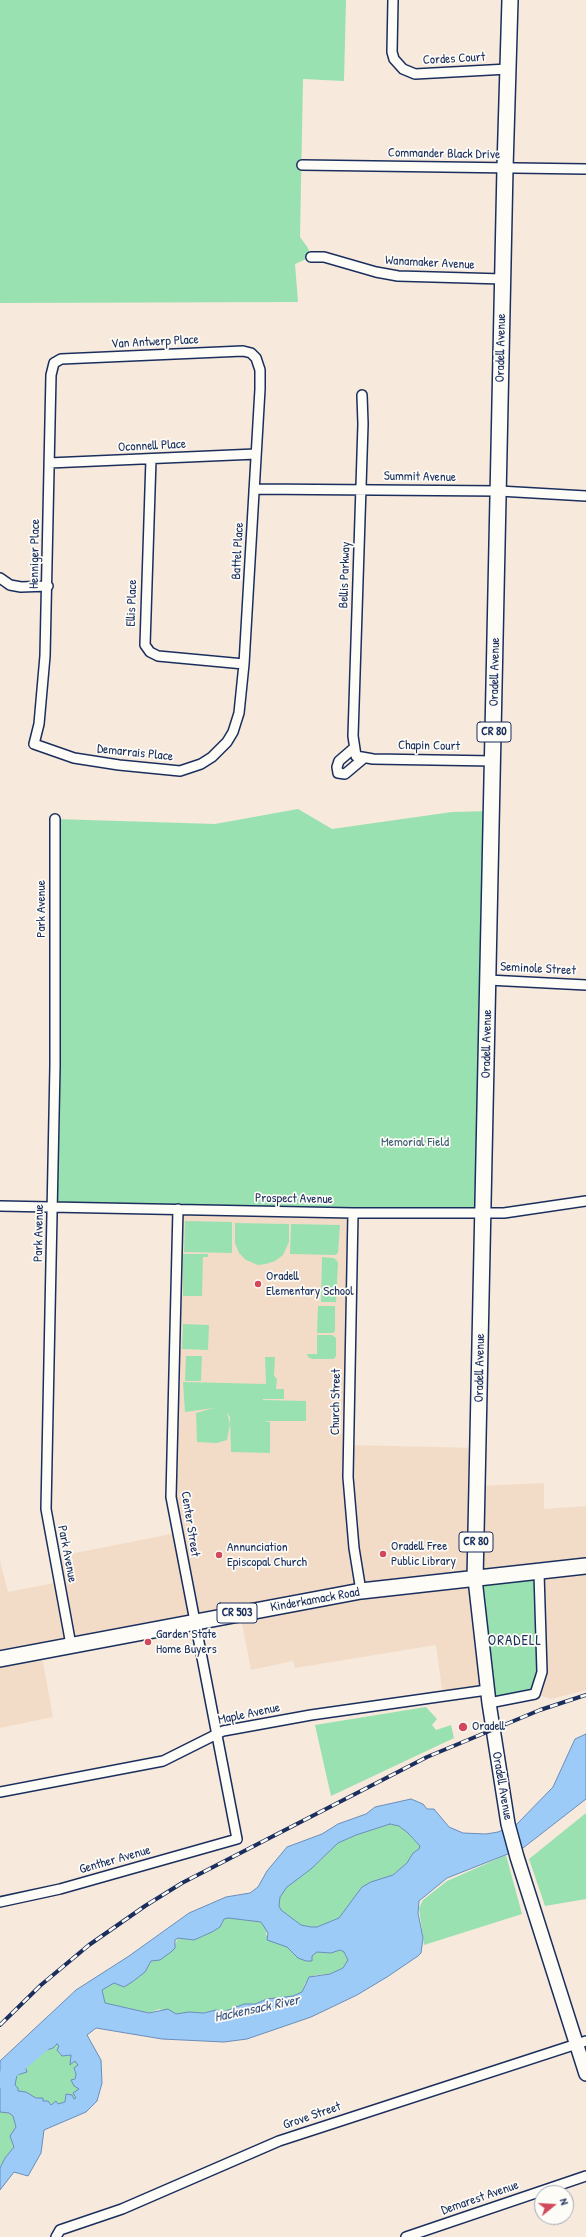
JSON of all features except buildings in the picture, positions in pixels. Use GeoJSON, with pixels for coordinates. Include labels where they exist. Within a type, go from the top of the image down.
{"type":"FeatureCollection","features":[{"type":"Feature","properties":{"kind":"main road","name":"Oradell Avenue"},"geometry":{"type":"LineString","coordinates":[[475,1579],[494,760],[505,168],[510,0]]}},
{"type":"Feature","properties":{"kind":"main road","name":"Kinderkamack Road"},"geometry":{"type":"LineString","coordinates":[[0,1659],[361,1592],[539,1573],[586,1566]]}},
{"type":"Feature","properties":{"kind":"street","name":"Cordes Court"},"geometry":{"type":"LineString","coordinates":[[394,0],[392,52],[394,59],[403,69],[415,74],[508,69]]}},
{"type":"Feature","properties":{"kind":"street","name":"Commander Black Drive"},"geometry":{"type":"LineString","coordinates":[[302,165],[586,169]]}},
{"type":"Feature","properties":{"kind":"street","name":"Wanamaker Avenue"},"geometry":{"type":"LineString","coordinates":[[310,257],[324,257],[376,272],[398,276],[503,279]]}},
{"type":"Feature","properties":{"kind":"street","name":"Van Antwerp Place"},"geometry":{"type":"LineString","coordinates":[[54,363],[61,359],[232,351],[250,353],[256,358]]}},
{"type":"Feature","properties":{"kind":"street","name":"Battel Place"},"geometry":{"type":"LineString","coordinates":[[226,742],[237,720],[244,664],[260,389],[260,370],[256,358]]}},
{"type":"Feature","properties":{"kind":"street","name":"Henniger Place"},"geometry":{"type":"LineString","coordinates":[[34,744],[39,724],[44,664],[48,586],[51,375],[54,363]]}},
{"type":"Feature","properties":{"kind":"street","name":"Bellis Parkway"},"geometry":{"type":"LineString","coordinates":[[358,754],[362,395]]}},
{"type":"Feature","properties":{"kind":"street","name":"Oconnell Place"},"geometry":{"type":"LineString","coordinates":[[49,463],[256,454]]}},
{"type":"Feature","properties":{"kind":"street","name":"Ellis Place"},"geometry":{"type":"LineString","coordinates":[[151,459],[145,645],[150,652],[158,656],[244,664]]}},
{"type":"Feature","properties":{"kind":"street","name":"Summit Avenue"},"geometry":{"type":"LineString","coordinates":[[254,489],[499,491],[586,496]]}},
{"type":"Feature","properties":{"kind":"street"},"geometry":{"type":"LineString","coordinates":[[0,578],[10,585],[21,587],[48,586]]}},
{"type":"Feature","properties":{"kind":"street","name":"Demarrais Place"},"geometry":{"type":"LineString","coordinates":[[34,744],[74,758],[119,765],[180,771],[201,764],[212,757],[226,742]]}},
{"type":"Feature","properties":{"kind":"street","name":"Chapin Court"},"geometry":{"type":"LineString","coordinates":[[358,754],[494,760]]}},
{"type":"Feature","properties":{"kind":"street","name":"Park Avenue"},"geometry":{"type":"LineString","coordinates":[[55,819],[53,1207],[46,1509],[71,1645]]}},
{"type":"Feature","properties":{"kind":"street","name":"Seminole Street"},"geometry":{"type":"LineString","coordinates":[[488,980],[586,984]]}},
{"type":"Feature","properties":{"kind":"street","name":"Prospect Avenue"},"geometry":{"type":"LineString","coordinates":[[0,1206],[353,1213],[504,1213],[586,1201]]}},
{"type":"Feature","properties":{"kind":"street","name":"Center Street"},"geometry":{"type":"LineString","coordinates":[[178,1209],[171,1497],[179,1547],[237,1839]]}},
{"type":"Feature","properties":{"kind":"street","name":"Church Street"},"geometry":{"type":"LineString","coordinates":[[353,1213],[348,1473],[354,1548],[361,1592]]}},
{"type":"Feature","properties":{"kind":"street","name":"Maple Avenue"},"geometry":{"type":"LineString","coordinates":[[0,1792],[163,1761],[223,1731],[311,1715],[488,1697],[535,1694],[542,1672],[539,1573]]}},
{"type":"Feature","properties":{"kind":"street","name":"Oradell Avenue"},"geometry":{"type":"LineString","coordinates":[[475,1579],[488,1697],[508,1824],[517,1857],[582,2043],[586,2074]]}},
{"type":"Feature","properties":{"kind":"street","name":"Genther Avenue"},"geometry":{"type":"LineString","coordinates":[[0,1902],[60,1890],[237,1839]]}},
{"type":"Feature","properties":{"kind":"street","name":"Grove Street"},"geometry":{"type":"LineString","coordinates":[[56,2237],[60,2230],[122,2209],[279,2141],[582,2043]]}},
{"type":"Feature","properties":{"kind":"street","name":"Demarest Avenue"},"geometry":{"type":"LineString","coordinates":[[406,2237],[586,2176]]}},
{"type":"Feature","properties":{"kind":"shaded area"},"geometry":{"type":"Polygon","coordinates":[[[178,1209],[353,1213],[348,1445],[479,1448],[478,1486],[544,1483],[544,1509],[586,1506],[586,1690],[551,1699],[535,1694],[487,1690],[443,1697],[436,1645],[295,1668],[293,1661],[251,1670],[240,1613],[41,1651],[53,1717],[0,1728],[0,1561],[8,1592],[59,1582],[55,1557],[176,1533],[171,1497],[178,1209]]]}},
{"type":"Feature","properties":{"kind":"green space"},"geometry":{"type":"Polygon","coordinates":[[[0,0],[346,0],[344,81],[303,79],[300,237],[308,248],[311,257],[295,264],[298,302],[0,303],[0,0]]]}},
{"type":"Feature","properties":{"kind":"green space","name":"Memorial Field"},"geometry":{"type":"Polygon","coordinates":[[[298,809],[332,829],[452,812],[492,811],[484,1213],[53,1207],[55,819],[215,824],[298,809]]]}},
{"type":"Feature","properties":{"kind":"green space"},"geometry":{"type":"Polygon","coordinates":[[[185,1221],[232,1222],[232,1253],[184,1252],[185,1221]]]}},
{"type":"Feature","properties":{"kind":"green space"},"geometry":{"type":"Polygon","coordinates":[[[235,1223],[289,1224],[289,1242],[283,1255],[275,1261],[266,1264],[258,1265],[246,1260],[239,1253],[235,1243],[235,1223]]]}},
{"type":"Feature","properties":{"kind":"green space"},"geometry":{"type":"Polygon","coordinates":[[[291,1224],[340,1225],[338,1253],[335,1255],[290,1254],[291,1224]]]}},
{"type":"Feature","properties":{"kind":"green space"},"geometry":{"type":"Polygon","coordinates":[[[183,1254],[208,1254],[208,1257],[203,1257],[202,1296],[183,1296],[183,1254]]]}},
{"type":"Feature","properties":{"kind":"green space"},"geometry":{"type":"Polygon","coordinates":[[[322,1257],[334,1258],[338,1262],[336,1302],[321,1302],[322,1257]]]}},
{"type":"Feature","properties":{"kind":"green space"},"geometry":{"type":"Polygon","coordinates":[[[318,1306],[335,1306],[335,1331],[333,1333],[317,1333],[318,1306]]]}},
{"type":"Feature","properties":{"kind":"green space"},"geometry":{"type":"Polygon","coordinates":[[[183,1324],[209,1325],[208,1350],[182,1349],[183,1324]]]}},
{"type":"Feature","properties":{"kind":"green space"},"geometry":{"type":"Polygon","coordinates":[[[317,1335],[332,1335],[336,1338],[336,1356],[334,1359],[312,1359],[308,1357],[307,1354],[317,1354],[317,1335]]]}},
{"type":"Feature","properties":{"kind":"green space"},"geometry":{"type":"Polygon","coordinates":[[[186,1356],[202,1356],[201,1381],[185,1381],[186,1356]]]}},
{"type":"Feature","properties":{"kind":"green space"},"geometry":{"type":"Polygon","coordinates":[[[265,1357],[275,1357],[274,1376],[277,1379],[276,1389],[284,1389],[284,1399],[263,1400],[306,1401],[306,1421],[263,1421],[270,1422],[270,1453],[231,1452],[230,1417],[227,1412],[230,1424],[227,1440],[217,1443],[197,1442],[196,1413],[214,1408],[185,1412],[183,1382],[266,1384],[265,1357]]]}},
{"type":"Feature","properties":{"kind":"green space"},"geometry":{"type":"Polygon","coordinates":[[[539,1573],[542,1672],[535,1694],[489,1703],[475,1579],[539,1573]]]}},
{"type":"Feature","properties":{"kind":"green space"},"geometry":{"type":"Polygon","coordinates":[[[426,1707],[437,1719],[432,1725],[436,1730],[451,1725],[454,1738],[331,1796],[315,1725],[426,1707]]]}},
{"type":"Feature","properties":{"kind":"green space"},"geometry":{"type":"Polygon","coordinates":[[[586,1813],[586,1899],[545,1906],[529,1859],[586,1813]]]}},
{"type":"Feature","properties":{"kind":"green space"},"geometry":{"type":"Polygon","coordinates":[[[390,1824],[399,1826],[408,1833],[420,1846],[419,1849],[413,1853],[407,1863],[393,1875],[362,1887],[339,1918],[317,1927],[311,1927],[301,1925],[281,1910],[279,1906],[280,1897],[287,1886],[311,1869],[338,1843],[356,1835],[390,1824]]]}},
{"type":"Feature","properties":{"kind":"green space"},"geometry":{"type":"Polygon","coordinates":[[[506,1855],[522,1914],[424,1945],[419,1908],[423,1900],[447,1881],[506,1855]]]}},
{"type":"Feature","properties":{"kind":"green space"},"geometry":{"type":"Polygon","coordinates":[[[228,1918],[261,1922],[267,1930],[266,1935],[287,1947],[298,1958],[311,1961],[312,1956],[317,1951],[331,1953],[340,1950],[344,1952],[348,1960],[343,1968],[330,1974],[315,1975],[305,1983],[302,1992],[293,1996],[267,1999],[255,2004],[244,2004],[223,2012],[216,2010],[204,2013],[189,2012],[176,2014],[159,2009],[149,2013],[105,2003],[102,1990],[114,1983],[124,1987],[145,1972],[151,1961],[160,1960],[175,1945],[178,1938],[194,1940],[220,1927],[224,1919],[228,1918]]]}},
{"type":"Feature","properties":{"kind":"green space"},"geometry":{"type":"Polygon","coordinates":[[[57,2044],[59,2046],[57,2050],[62,2056],[71,2055],[71,2065],[75,2061],[79,2065],[74,2070],[76,2074],[73,2082],[79,2089],[76,2098],[74,2099],[72,2095],[68,2095],[65,2096],[65,2102],[58,2104],[57,2101],[51,2105],[25,2092],[18,2091],[18,2088],[15,2085],[17,2075],[27,2071],[24,2063],[26,2057],[38,2055],[43,2051],[53,2048],[57,2044]]]}},
{"type":"Feature","properties":{"kind":"green space"},"geometry":{"type":"Polygon","coordinates":[[[0,2112],[9,2113],[13,2116],[16,2127],[14,2131],[14,2147],[5,2158],[0,2168],[0,2112]]]}},
{"type":"Feature","properties":{"kind":"water"},"geometry":{"type":"Polygon","coordinates":[[[586,1734],[586,1799],[523,1848],[447,1878],[419,1901],[418,1913],[423,1938],[421,1953],[418,1956],[357,1995],[311,2017],[247,2039],[224,2042],[162,2039],[96,2028],[87,2035],[101,2060],[102,2083],[97,2101],[86,2112],[44,2130],[41,2153],[28,2176],[14,2172],[0,2190],[0,2168],[5,2158],[14,2147],[10,2136],[16,2127],[13,2116],[9,2113],[0,2112],[0,2061],[76,1990],[129,1956],[189,1913],[226,1897],[250,1893],[258,1887],[267,1871],[287,1847],[322,1834],[338,1824],[366,1814],[375,1807],[411,1799],[423,1804],[427,1809],[434,1809],[449,1827],[463,1833],[486,1834],[498,1832],[517,1824],[553,1787],[575,1739],[586,1734]],[[390,1824],[356,1835],[338,1843],[311,1869],[287,1887],[280,1897],[279,1906],[281,1910],[301,1925],[311,1927],[317,1927],[339,1918],[362,1887],[371,1882],[393,1875],[407,1863],[413,1853],[419,1849],[420,1846],[408,1833],[399,1826],[390,1824]],[[228,1918],[224,1919],[220,1927],[194,1940],[178,1938],[175,1940],[175,1948],[171,1952],[160,1960],[151,1961],[145,1972],[124,1987],[114,1983],[102,1990],[105,2003],[149,2013],[168,2009],[176,2014],[189,2012],[204,2013],[216,2010],[223,2012],[244,2004],[255,2004],[267,1999],[293,1996],[302,1992],[309,1977],[330,1974],[343,1968],[348,1960],[344,1952],[340,1950],[331,1953],[317,1952],[312,1956],[312,1961],[306,1961],[298,1958],[287,1947],[267,1940],[268,1933],[261,1922],[228,1918]],[[57,2044],[53,2048],[43,2051],[38,2055],[26,2057],[24,2063],[27,2072],[17,2075],[15,2085],[18,2088],[18,2091],[26,2092],[36,2098],[43,2098],[43,2101],[48,2101],[51,2105],[56,2101],[58,2104],[65,2102],[66,2094],[72,2095],[74,2099],[76,2098],[73,2093],[79,2089],[74,2086],[71,2080],[75,2079],[76,2074],[74,2068],[78,2065],[75,2061],[70,2065],[71,2055],[62,2056],[57,2050],[59,2046],[57,2044]]]}},
{"type":"Feature","properties":{"kind":"waterway","name":"Hackensack River"},"geometry":{"type":"LineString","coordinates":[[0,2081],[44,2044]]}},
{"type":"Feature","properties":{"kind":"railway"},"geometry":{"type":"LineString","coordinates":[[0,2025],[41,1985],[89,1945],[145,1906],[182,1883],[427,1757],[540,1710],[586,1695]]}},
{"type":"Feature","properties":{"kind":"place","name":"Oradell Elementary School"},"geometry":{"type":"Point","coordinates":[258,1284]}},
{"type":"Feature","properties":{"kind":"place","name":"Oradell Free Public Library"},"geometry":{"type":"Point","coordinates":[383,1554]}},
{"type":"Feature","properties":{"kind":"place","name":"Annunciation Episcopal Church"},"geometry":{"type":"Point","coordinates":[219,1555]}},
{"type":"Feature","properties":{"kind":"place","name":"Garden State Home Buyers"},"geometry":{"type":"Point","coordinates":[148,1642]}},
{"type":"Feature","properties":{"kind":"place","name":"Oradell"},"geometry":{"type":"Point","coordinates":[463,1727]}},
{"type":"Feature","properties":{"kind":"district","name":"ORADELL"},"geometry":{"type":"Point","coordinates":[515,1641]}}]}
